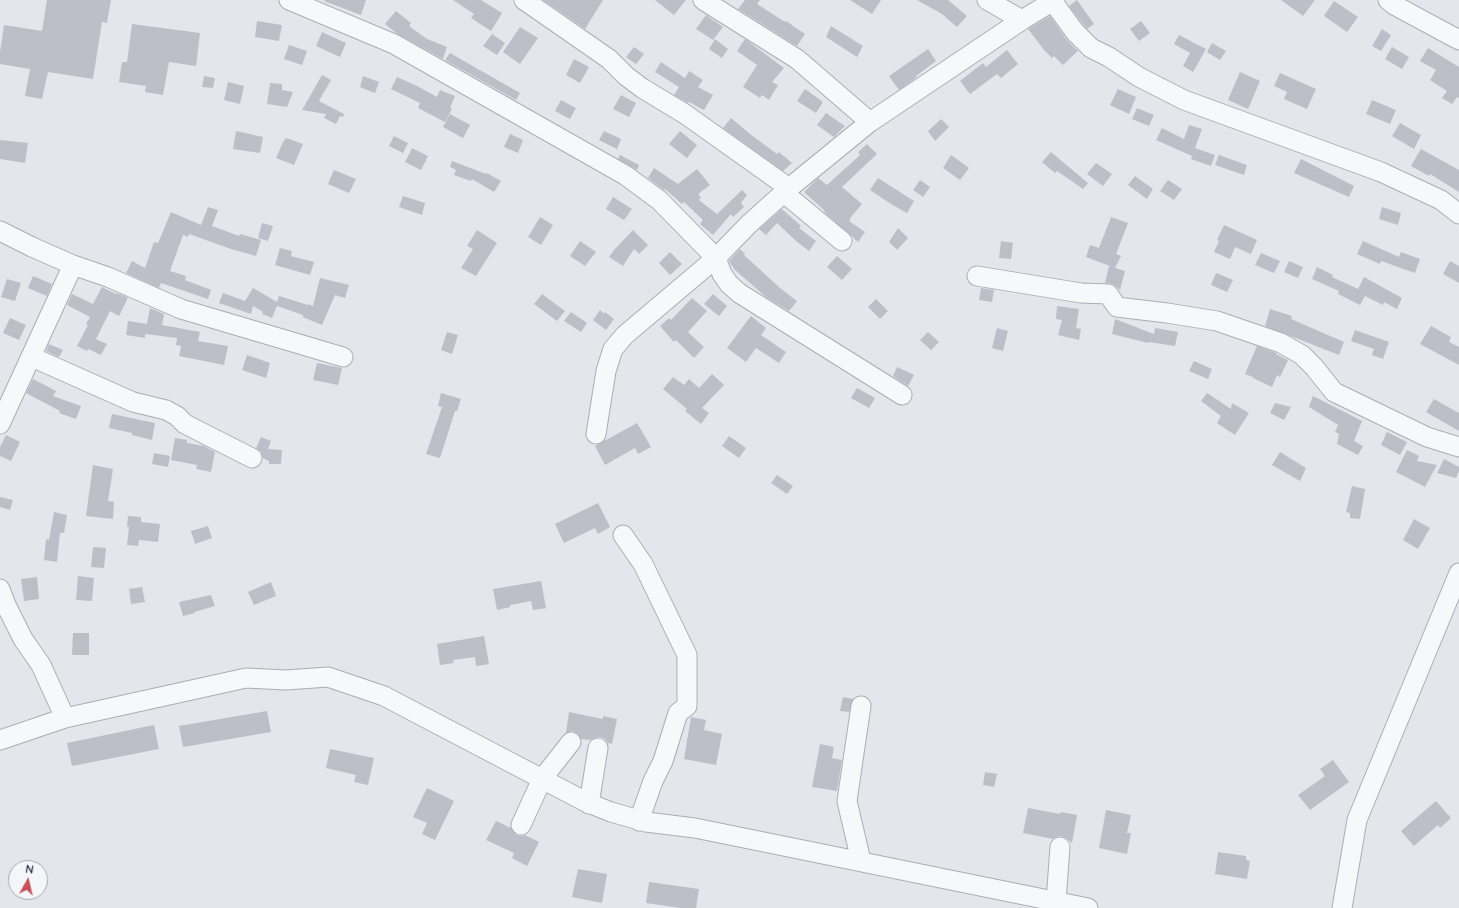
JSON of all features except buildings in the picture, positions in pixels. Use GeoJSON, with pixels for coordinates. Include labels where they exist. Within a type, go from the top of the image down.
{"type":"FeatureCollection","features":[{"type":"Feature","properties":{"kind":"street"},"geometry":{"type":"LineString","coordinates":[[289,0],[394,44],[625,175],[659,200],[716,258],[722,274],[729,284],[739,293],[902,395]]}},
{"type":"Feature","properties":{"kind":"street"},"geometry":{"type":"LineString","coordinates":[[524,0],[609,59],[626,76],[642,88],[685,114],[786,191],[842,241]]}},
{"type":"Feature","properties":{"kind":"street"},"geometry":{"type":"LineString","coordinates":[[703,0],[797,59],[870,122]]}},
{"type":"Feature","properties":{"kind":"street"},"geometry":{"type":"LineString","coordinates":[[987,0],[1022,20]]}},
{"type":"Feature","properties":{"kind":"street"},"geometry":{"type":"LineString","coordinates":[[1388,0],[1394,5],[1459,40]]}},
{"type":"Feature","properties":{"kind":"street"},"geometry":{"type":"LineString","coordinates":[[596,434],[606,371],[613,349],[625,336],[716,258],[749,224],[786,191],[870,122],[1022,20],[1054,1],[1075,32],[1091,48],[1109,57],[1139,77],[1184,100],[1381,172],[1441,200],[1459,214]]}},
{"type":"Feature","properties":{"kind":"street"},"geometry":{"type":"LineString","coordinates":[[0,231],[73,265],[108,277],[181,309],[343,357]]}},
{"type":"Feature","properties":{"kind":"street"},"geometry":{"type":"LineString","coordinates":[[0,424],[73,265]]}},
{"type":"Feature","properties":{"kind":"street"},"geometry":{"type":"LineString","coordinates":[[977,276],[1081,292],[1108,294],[1117,307],[1217,321],[1274,340],[1302,355],[1314,367],[1334,392],[1427,437],[1459,447]]}},
{"type":"Feature","properties":{"kind":"street"},"geometry":{"type":"LineString","coordinates":[[32,357],[133,402],[166,410],[177,416],[185,424],[252,458]]}},
{"type":"Feature","properties":{"kind":"street"},"geometry":{"type":"LineString","coordinates":[[623,535],[643,564],[687,655],[686,706],[678,713],[663,760],[653,781],[639,820]]}},
{"type":"Feature","properties":{"kind":"street"},"geometry":{"type":"LineString","coordinates":[[1342,908],[1357,820],[1459,573]]}},
{"type":"Feature","properties":{"kind":"street"},"geometry":{"type":"LineString","coordinates":[[0,589],[6,605],[23,639],[41,665],[65,718]]}},
{"type":"Feature","properties":{"kind":"street"},"geometry":{"type":"LineString","coordinates":[[0,740],[65,718],[246,678],[286,680],[328,677],[384,696],[589,804],[611,812],[639,820],[694,828],[1088,908]]}},
{"type":"Feature","properties":{"kind":"street"},"geometry":{"type":"LineString","coordinates":[[861,706],[848,801],[861,861]]}},
{"type":"Feature","properties":{"kind":"street"},"geometry":{"type":"LineString","coordinates":[[521,825],[542,779],[571,742]]}},
{"type":"Feature","properties":{"kind":"street"},"geometry":{"type":"LineString","coordinates":[[589,804],[598,748]]}},
{"type":"Feature","properties":{"kind":"street"},"geometry":{"type":"LineString","coordinates":[[1056,901],[1060,848]]}}]}
